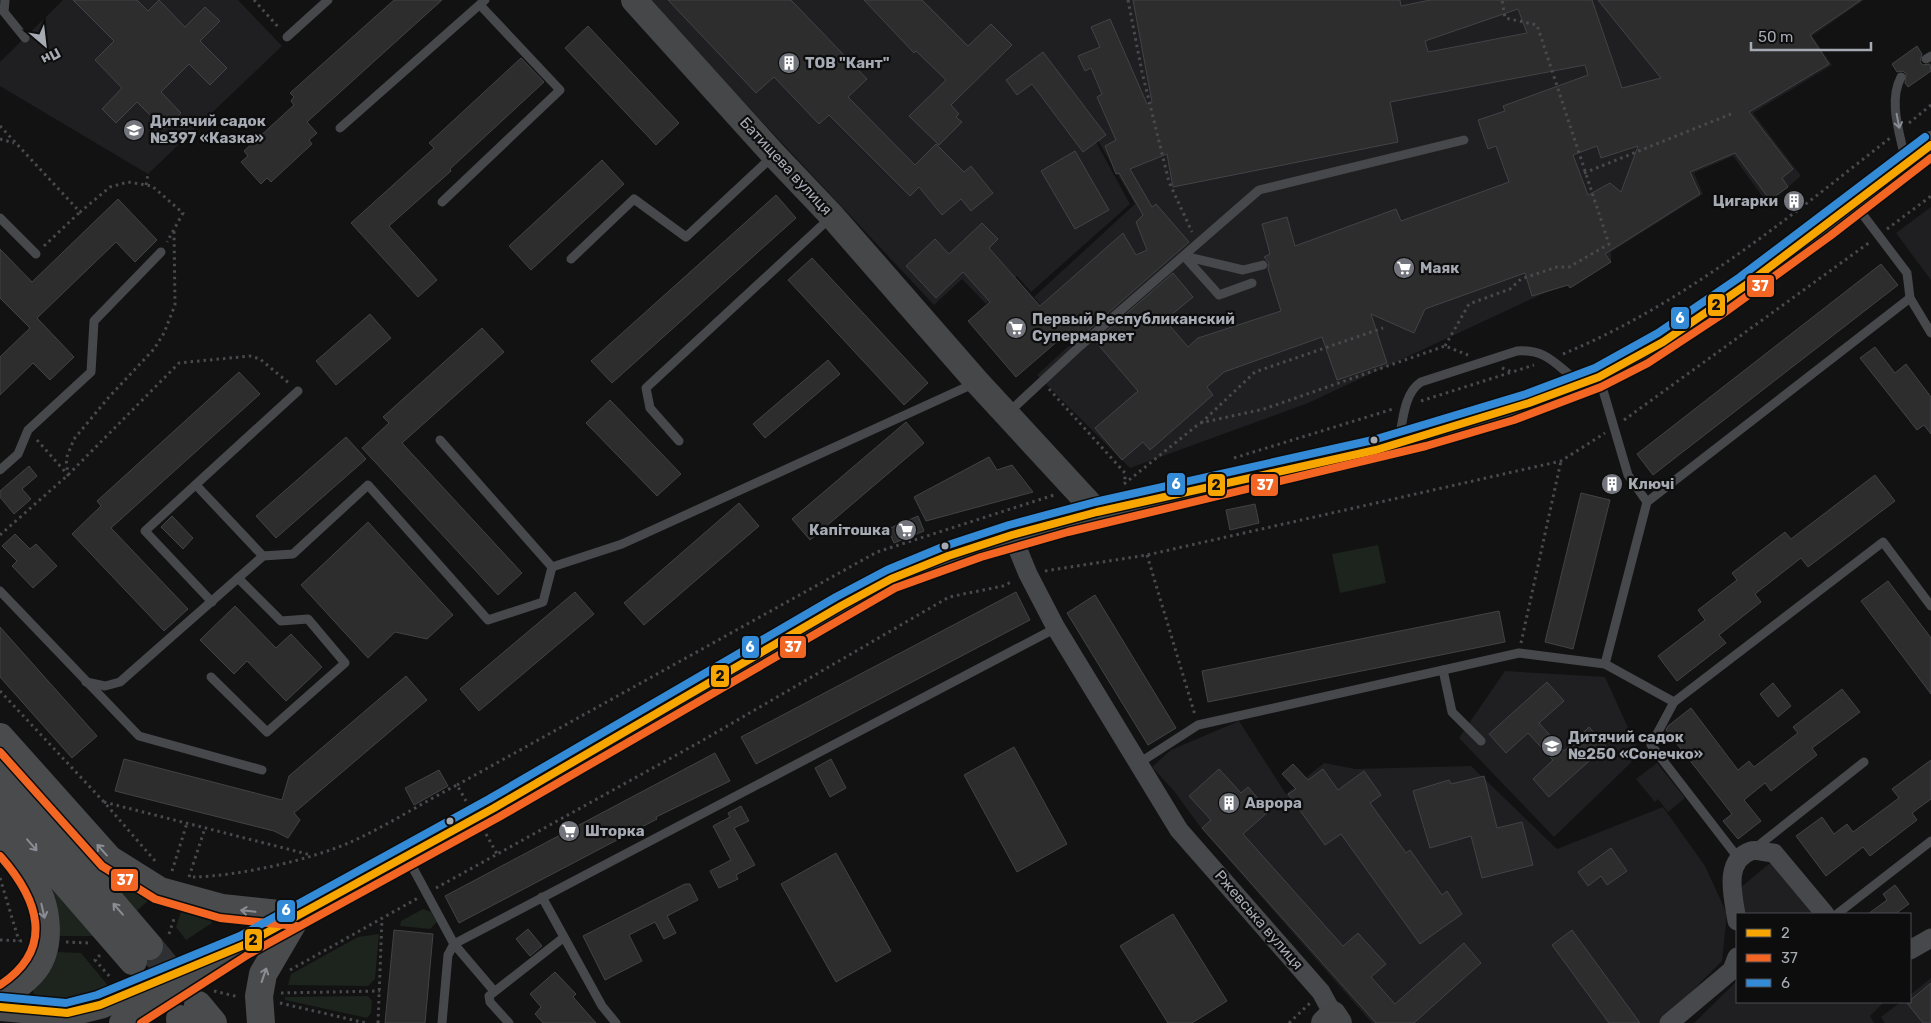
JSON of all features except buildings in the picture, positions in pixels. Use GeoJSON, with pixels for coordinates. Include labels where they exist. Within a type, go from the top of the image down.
{"type":"FeatureCollection","features":[{"type":"Feature","properties":{"kind":"main road"},"geometry":{"type":"LineString","coordinates":[[123,1023],[244,945],[476,818],[891,579],[948,556],[1012,536],[1088,503],[1398,443],[1529,403],[1590,380],[1671,336],[1746,285],[1855,205],[1931,145]]}},
{"type":"Feature","properties":{"kind":"main road"},"geometry":{"type":"LineString","coordinates":[[0,737],[109,859],[160,891],[222,908],[297,916]]}},
{"type":"Feature","properties":{"kind":"main road"},"geometry":{"type":"LineString","coordinates":[[0,772],[141,954],[0,808]]}},
{"type":"Feature","properties":{"kind":"main road"},"geometry":{"type":"LineString","coordinates":[[0,841],[30,878],[44,912],[46,941],[41,958],[5,1009]]}},
{"type":"Feature","properties":{"kind":"main road"},"geometry":{"type":"LineString","coordinates":[[271,1017],[259,996],[263,974],[297,916]]}},
{"type":"Feature","properties":{"kind":"main road"},"geometry":{"type":"LineString","coordinates":[[5,1009],[67,1013],[92,1007],[244,945]]}},
{"type":"Feature","properties":{"kind":"street","name":"Батищева вулиця"},"geometry":{"type":"LineString","coordinates":[[634,0],[774,155],[832,216],[978,382],[1088,503]]}},
{"type":"Feature","properties":{"kind":"street","name":"Ржевська вулиця"},"geometry":{"type":"LineString","coordinates":[[1012,536],[1028,574],[1056,628],[1179,830],[1321,992],[1332,1020]]}},
{"type":"Feature","properties":{"kind":"street"},"geometry":{"type":"LineString","coordinates":[[1736,914],[1731,877],[1745,855],[1774,853],[1824,913]]}},
{"type":"Feature","properties":{"kind":"street"},"geometry":{"type":"LineString","coordinates":[[1911,949],[1931,938]]}},
{"type":"Feature","properties":{"kind":"street"},"geometry":{"type":"LineString","coordinates":[[1670,1023],[1732,970],[1736,960]]}},
{"type":"Feature","properties":{"kind":"lane"},"geometry":{"type":"LineString","coordinates":[[5,0],[4,12],[24,38]]}},
{"type":"Feature","properties":{"kind":"lane"},"geometry":{"type":"LineString","coordinates":[[287,37],[328,0]]}},
{"type":"Feature","properties":{"kind":"lane"},"geometry":{"type":"LineString","coordinates":[[340,128],[483,2],[560,90],[442,202]]}},
{"type":"Feature","properties":{"kind":"lane"},"geometry":{"type":"LineString","coordinates":[[1901,77],[1895,88],[1895,106],[1906,165]]}},
{"type":"Feature","properties":{"kind":"lane"},"geometry":{"type":"LineString","coordinates":[[1007,414],[1259,190],[1464,140]]}},
{"type":"Feature","properties":{"kind":"lane"},"geometry":{"type":"LineString","coordinates":[[571,258],[634,199],[686,237],[774,155]]}},
{"type":"Feature","properties":{"kind":"lane"},"geometry":{"type":"LineString","coordinates":[[1855,205],[1906,273],[1910,298],[1931,333]]}},
{"type":"Feature","properties":{"kind":"lane"},"geometry":{"type":"LineString","coordinates":[[679,441],[650,408],[646,388],[832,216]]}},
{"type":"Feature","properties":{"kind":"lane"},"geometry":{"type":"LineString","coordinates":[[0,218],[36,254]]}},
{"type":"Feature","properties":{"kind":"lane"},"geometry":{"type":"LineString","coordinates":[[0,470],[18,454],[28,430],[91,372],[94,321],[161,252]]}},
{"type":"Feature","properties":{"kind":"lane"},"geometry":{"type":"LineString","coordinates":[[1184,256],[1243,270],[1263,266]]}},
{"type":"Feature","properties":{"kind":"lane"},"geometry":{"type":"LineString","coordinates":[[1184,256],[1219,295],[1252,283]]}},
{"type":"Feature","properties":{"kind":"lane"},"geometry":{"type":"LineString","coordinates":[[1605,664],[1647,502],[1910,298]]}},
{"type":"Feature","properties":{"kind":"lane"},"geometry":{"type":"LineString","coordinates":[[1398,443],[1413,387],[1421,382],[1517,351],[1529,350],[1540,352],[1550,360],[1590,380],[1614,428],[1628,475],[1647,502]]}},
{"type":"Feature","properties":{"kind":"lane"},"geometry":{"type":"LineString","coordinates":[[552,567],[622,544],[978,382]]}},
{"type":"Feature","properties":{"kind":"lane"},"geometry":{"type":"LineString","coordinates":[[212,602],[145,531],[298,390]]}},
{"type":"Feature","properties":{"kind":"lane"},"geometry":{"type":"LineString","coordinates":[[440,440],[552,567]]}},
{"type":"Feature","properties":{"kind":"lane"},"geometry":{"type":"LineString","coordinates":[[196,485],[263,556]]}},
{"type":"Feature","properties":{"kind":"lane"},"geometry":{"type":"LineString","coordinates":[[86,682],[105,686],[120,682],[263,556],[293,554],[368,485],[488,620],[542,602],[552,567]]}},
{"type":"Feature","properties":{"kind":"lane"},"geometry":{"type":"LineString","coordinates":[[1864,762],[1745,855],[1651,745],[1674,702],[1883,542],[1931,606]]}},
{"type":"Feature","properties":{"kind":"lane"},"geometry":{"type":"LineString","coordinates":[[211,676],[267,732],[345,663],[308,619],[282,621],[238,578]]}},
{"type":"Feature","properties":{"kind":"lane"},"geometry":{"type":"LineString","coordinates":[[0,591],[138,736],[262,770]]}},
{"type":"Feature","properties":{"kind":"lane"},"geometry":{"type":"LineString","coordinates":[[442,1023],[448,955],[454,944],[1056,628]]}},
{"type":"Feature","properties":{"kind":"lane"},"geometry":{"type":"LineString","coordinates":[[1139,763],[1198,725],[1519,653],[1605,664],[1674,702]]}},
{"type":"Feature","properties":{"kind":"lane"},"geometry":{"type":"LineString","coordinates":[[1443,670],[1452,712],[1481,742]]}},
{"type":"Feature","properties":{"kind":"lane"},"geometry":{"type":"LineString","coordinates":[[1838,913],[1931,841]]}},
{"type":"Feature","properties":{"kind":"lane"},"geometry":{"type":"LineString","coordinates":[[407,857],[454,944],[494,991]]}},
{"type":"Feature","properties":{"kind":"lane"},"geometry":{"type":"LineString","coordinates":[[542,898],[602,1006],[616,1023]]}},
{"type":"Feature","properties":{"kind":"lane"},"geometry":{"type":"LineString","coordinates":[[509,1023],[490,1002],[489,996],[563,938]]}},
{"type":"Feature","properties":{"kind":"path"},"geometry":{"type":"LineString","coordinates":[[254,0],[287,37]]}},
{"type":"Feature","properties":{"kind":"path"},"geometry":{"type":"LineString","coordinates":[[1128,0],[1142,72],[1169,182],[1197,244]]}},
{"type":"Feature","properties":{"kind":"path"},"geometry":{"type":"LineString","coordinates":[[1445,346],[1470,304],[1510,289],[1521,279],[1557,267],[1569,267],[1610,244],[1584,173],[1537,25],[1505,18],[1502,0]]}},
{"type":"Feature","properties":{"kind":"path"},"geometry":{"type":"LineString","coordinates":[[1233,459],[1550,360],[1603,338],[1692,285],[1800,209],[1931,105]]}},
{"type":"Feature","properties":{"kind":"path"},"geometry":{"type":"LineString","coordinates":[[1584,173],[1731,114]]}},
{"type":"Feature","properties":{"kind":"path"},"geometry":{"type":"LineString","coordinates":[[0,126],[80,212]]}},
{"type":"Feature","properties":{"kind":"path"},"geometry":{"type":"LineString","coordinates":[[0,139],[16,143]]}},
{"type":"Feature","properties":{"kind":"path"},"geometry":{"type":"LineString","coordinates":[[146,185],[148,174]]}},
{"type":"Feature","properties":{"kind":"path"},"geometry":{"type":"LineString","coordinates":[[36,254],[80,212],[110,187],[128,182],[152,186],[183,213],[161,252]]}},
{"type":"Feature","properties":{"kind":"path"},"geometry":{"type":"LineString","coordinates":[[287,972],[706,738],[949,597],[1003,586],[1028,574],[1146,555],[1560,461],[1614,428],[1931,196]]}},
{"type":"Feature","properties":{"kind":"path"},"geometry":{"type":"LineString","coordinates":[[68,475],[66,459],[74,439],[109,397],[154,349],[164,333],[175,305],[174,230]]}},
{"type":"Feature","properties":{"kind":"path"},"geometry":{"type":"LineString","coordinates":[[1125,484],[1200,423],[1255,372],[1383,328]]}},
{"type":"Feature","properties":{"kind":"path"},"geometry":{"type":"LineString","coordinates":[[1200,423],[1264,409],[1445,346],[1512,372]]}},
{"type":"Feature","properties":{"kind":"path"},"geometry":{"type":"LineString","coordinates":[[0,536],[68,475],[179,363],[250,356],[260,359],[298,390]]}},
{"type":"Feature","properties":{"kind":"path"},"geometry":{"type":"LineString","coordinates":[[1042,382],[1126,473],[1125,484]]}},
{"type":"Feature","properties":{"kind":"path"},"geometry":{"type":"LineString","coordinates":[[28,430],[68,475]]}},
{"type":"Feature","properties":{"kind":"path"},"geometry":{"type":"LineString","coordinates":[[1519,653],[1560,461]]}},
{"type":"Feature","properties":{"kind":"path"},"geometry":{"type":"LineString","coordinates":[[1116,486],[1134,482]]}},
{"type":"Feature","properties":{"kind":"path"},"geometry":{"type":"LineString","coordinates":[[167,870],[189,877],[219,876],[313,856],[353,841],[878,552],[1050,495],[1088,503]]}},
{"type":"Feature","properties":{"kind":"path"},"geometry":{"type":"LineString","coordinates":[[1146,555],[1198,725]]}},
{"type":"Feature","properties":{"kind":"path"},"geometry":{"type":"LineString","coordinates":[[0,691],[104,802],[161,868]]}},
{"type":"Feature","properties":{"kind":"path"},"geometry":{"type":"LineString","coordinates":[[457,785],[497,854]]}},
{"type":"Feature","properties":{"kind":"path"},"geometry":{"type":"LineString","coordinates":[[104,802],[313,856]]}},
{"type":"Feature","properties":{"kind":"path"},"geometry":{"type":"LineString","coordinates":[[172,871],[187,823]]}},
{"type":"Feature","properties":{"kind":"path"},"geometry":{"type":"LineString","coordinates":[[0,878],[19,941]]}},
{"type":"Feature","properties":{"kind":"path"},"geometry":{"type":"LineString","coordinates":[[378,1023],[382,918]]}},
{"type":"Feature","properties":{"kind":"path"},"geometry":{"type":"LineString","coordinates":[[271,1017],[281,1005],[284,985]]}},
{"type":"Feature","properties":{"kind":"path"},"geometry":{"type":"LineString","coordinates":[[283,992],[380,992]]}},
{"type":"Feature","properties":{"kind":"path"},"geometry":{"type":"LineString","coordinates":[[1289,1023],[1321,992]]}},
{"type":"Feature","properties":{"kind":"path"},"geometry":{"type":"LineString","coordinates":[[281,1005],[366,1023]]}},
{"type":"Feature","properties":{"kind":"shaded area","name":"Дитячий садок №397 «Казка»"},"geometry":{"type":"Polygon","coordinates":[[[63,0],[238,0],[282,46],[148,174],[0,86],[0,62],[63,0]]]}},
{"type":"Feature","properties":{"kind":"shaded area","name":"Маяк"},"geometry":{"type":"Polygon","coordinates":[[[648,0],[1864,0],[1812,36],[1832,65],[1753,113],[1801,176],[1768,204],[1733,156],[1694,173],[1703,194],[1611,252],[1611,262],[1308,403],[1130,468],[1037,375],[1073,342],[1034,297],[1135,204],[1061,78],[1130,204],[1031,292],[1017,276],[986,304],[962,279],[934,305],[648,0]]]}},
{"type":"Feature","properties":{"kind":"shaded area"},"geometry":{"type":"Polygon","coordinates":[[[1931,207],[1931,280],[1896,233],[1931,207]]]}},
{"type":"Feature","properties":{"kind":"shaded area"},"geometry":{"type":"Polygon","coordinates":[[[1378,545],[1386,583],[1340,593],[1332,554],[1378,545]]]}},
{"type":"Feature","properties":{"kind":"shaded area","name":"Дитячий садок №250 «Сонечко»"},"geometry":{"type":"Polygon","coordinates":[[[1505,671],[1605,677],[1640,754],[1554,837],[1459,738],[1505,671]]]}},
{"type":"Feature","properties":{"kind":"shaded area"},"geometry":{"type":"Polygon","coordinates":[[[1239,721],[1286,794],[1324,763],[1355,769],[1471,766],[1557,849],[1663,807],[1705,866],[1727,914],[1722,961],[1660,1023],[1372,1023],[1201,828],[1174,791],[1152,767],[1171,750],[1239,721]]]}},
{"type":"Feature","properties":{"kind":"shaded area"},"geometry":{"type":"Polygon","coordinates":[[[0,752],[149,900],[133,914],[0,760],[0,752]]]}},
{"type":"Feature","properties":{"kind":"shaded area"},"geometry":{"type":"Polygon","coordinates":[[[1657,763],[1685,798],[1668,812],[1658,799],[1655,802],[1636,779],[1657,763]]]}},
{"type":"Feature","properties":{"kind":"shaded area"},"geometry":{"type":"Polygon","coordinates":[[[0,829],[98,936],[59,936],[0,829]]]}},
{"type":"Feature","properties":{"kind":"shaded area"},"geometry":{"type":"Polygon","coordinates":[[[1770,863],[1812,913],[1741,913],[1740,888],[1770,863]]]}},
{"type":"Feature","properties":{"kind":"shaded area"},"geometry":{"type":"Polygon","coordinates":[[[423,909],[431,912],[437,922],[430,929],[400,926],[401,921],[423,909]]]}},
{"type":"Feature","properties":{"kind":"shaded area"},"geometry":{"type":"Polygon","coordinates":[[[181,912],[210,919],[212,923],[186,940],[176,927],[181,912]]]}},
{"type":"Feature","properties":{"kind":"shaded area"},"geometry":{"type":"Polygon","coordinates":[[[379,934],[375,979],[368,986],[288,985],[291,974],[358,937],[379,934]]]}},
{"type":"Feature","properties":{"kind":"shaded area"},"geometry":{"type":"Polygon","coordinates":[[[56,952],[81,953],[110,988],[77,1001],[37,997],[33,993],[33,988],[56,952]]]}},
{"type":"Feature","properties":{"kind":"shaded area"},"geometry":{"type":"Polygon","coordinates":[[[1931,978],[1931,1023],[1885,1023],[1881,1017],[1900,1003],[1911,1003],[1911,994],[1931,978]]]}},
{"type":"Feature","properties":{"kind":"shaded area"},"geometry":{"type":"Polygon","coordinates":[[[1736,982],[1736,1003],[1883,1003],[1870,1016],[1874,1023],[1694,1023],[1736,982]]]}},
{"type":"Feature","properties":{"kind":"shaded area"},"geometry":{"type":"Polygon","coordinates":[[[368,996],[372,1001],[371,1013],[367,1018],[285,1000],[285,997],[368,996]]]}},
{"type":"Feature","properties":{"kind":"tunnel"},"geometry":{"type":"LineString","coordinates":[[149,946],[187,992]]}},
{"type":"Feature","properties":{"kind":"transit line","name":"6"},"geometry":{"type":"LineString","coordinates":[[1,997],[66,1003],[97,995],[240,936],[489,799],[836,597],[887,570],[945,546],[1009,525],[1095,502],[1373,440],[1526,394],[1595,368],[1658,333],[1740,277],[1925,137]]}},
{"type":"Feature","properties":{"kind":"transit line","name":"2"},"geometry":{"type":"LineString","coordinates":[[0,1007],[67,1013],[100,1005],[244,945],[494,808],[841,606],[891,579],[948,556],[1012,535],[1097,512],[1376,450],[1529,403],[1599,377],[1663,342],[1746,285],[1931,145]]}},
{"type":"Feature","properties":{"kind":"transit line","name":"37"},"geometry":{"type":"LineString","coordinates":[[141,1023],[249,954],[499,817],[895,588],[981,557],[1068,532],[1426,446],[1514,420],[1601,387],[1648,363],[1721,315],[1830,236],[1931,158]]}},
{"type":"Feature","properties":{"kind":"transit line","name":"37"},"geometry":{"type":"LineString","coordinates":[[0,752],[102,866],[155,899],[220,918],[296,926]]}},
{"type":"Feature","properties":{"kind":"transit line","name":"37"},"geometry":{"type":"LineString","coordinates":[[0,856],[24,889],[35,923],[35,939],[29,955],[18,971],[0,985]]}},
{"type":"Feature","properties":{"kind":"place","name":"ТОВ \"Кант\""},"geometry":{"type":"Point","coordinates":[789,63]}},
{"type":"Feature","properties":{"kind":"place","name":"Дитячий садок №397 «Казка»"},"geometry":{"type":"Point","coordinates":[134,130]}},
{"type":"Feature","properties":{"kind":"place","name":"Цигарки"},"geometry":{"type":"Point","coordinates":[1794,201]}},
{"type":"Feature","properties":{"kind":"place","name":"Маяк"},"geometry":{"type":"Point","coordinates":[1404,268]}},
{"type":"Feature","properties":{"kind":"place","name":"Первый Республиканский Супермаркет"},"geometry":{"type":"Point","coordinates":[1016,328]}},
{"type":"Feature","properties":{"kind":"place","name":"Ключі"},"geometry":{"type":"Point","coordinates":[1612,484]}},
{"type":"Feature","properties":{"kind":"place","name":"Капітошка"},"geometry":{"type":"Point","coordinates":[906,530]}},
{"type":"Feature","properties":{"kind":"place","name":"Дитячий садок №250 «Сонечко»"},"geometry":{"type":"Point","coordinates":[1552,746]}},
{"type":"Feature","properties":{"kind":"place","name":"Аврора"},"geometry":{"type":"Point","coordinates":[1229,803]}},
{"type":"Feature","properties":{"kind":"place","name":"Шторка"},"geometry":{"type":"Point","coordinates":[569,831]}}]}
